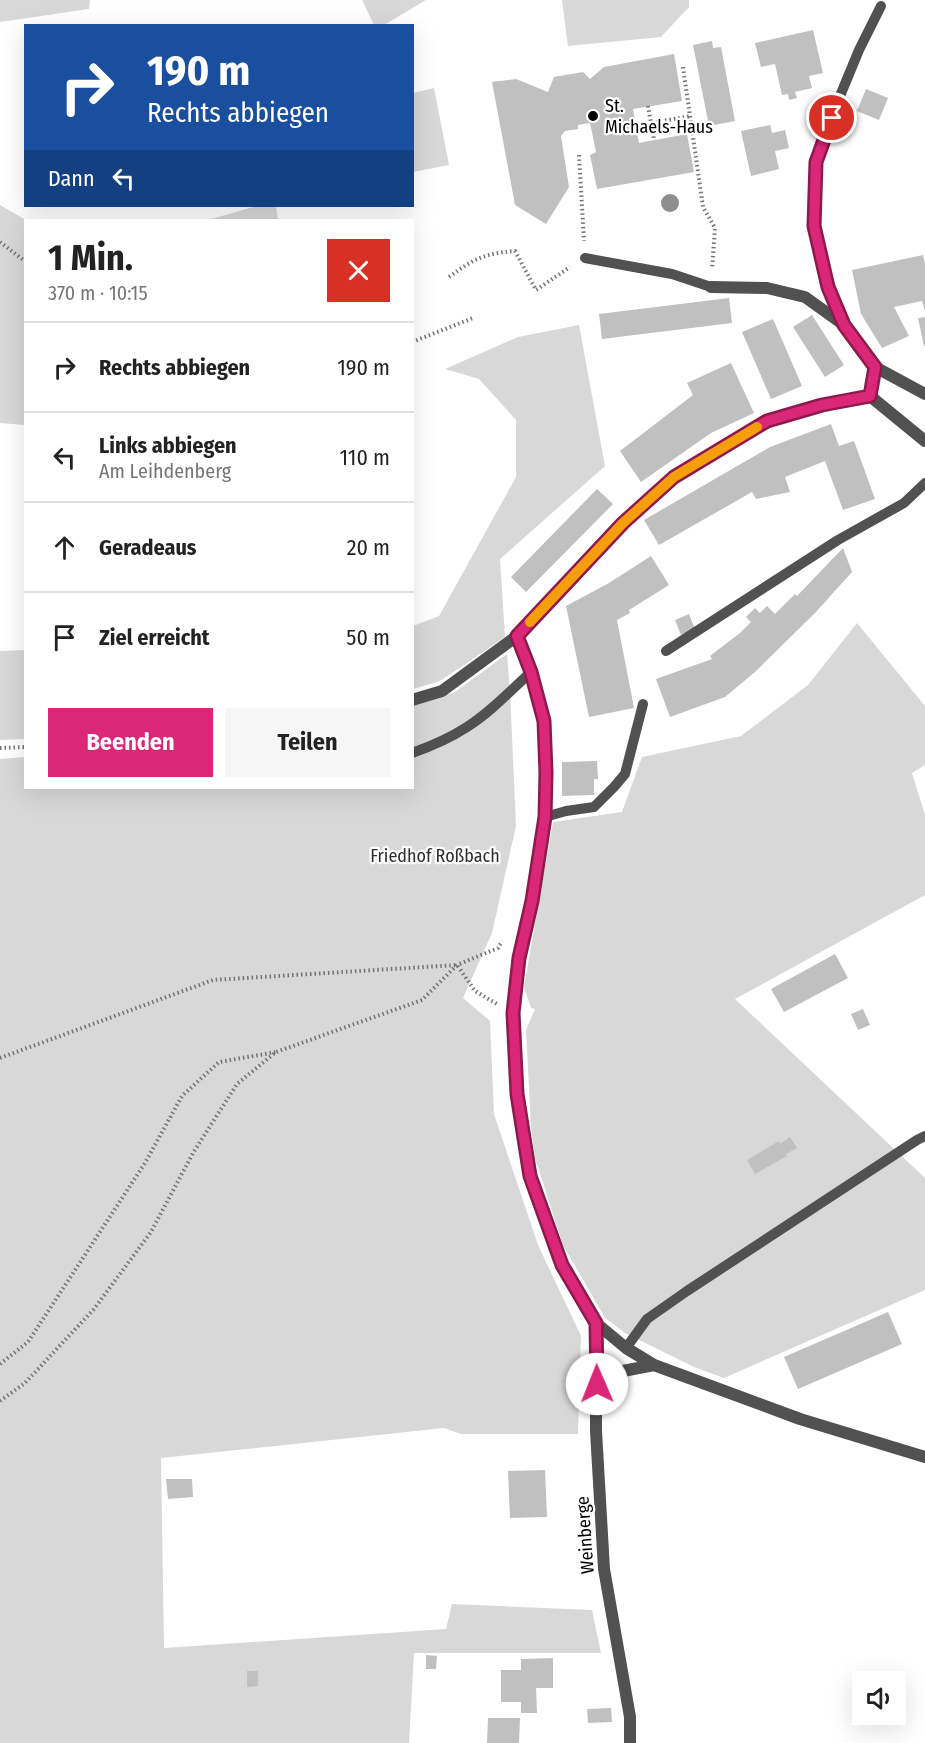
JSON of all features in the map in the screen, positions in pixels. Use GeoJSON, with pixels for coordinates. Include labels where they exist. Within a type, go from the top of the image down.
{"type":"FeatureCollection","features":[{"type":"Feature","properties":{"kind":"street"},"geometry":{"type":"LineString","coordinates":[[711,287],[767,288],[805,297],[844,325],[875,367],[925,394]]}},
{"type":"Feature","properties":{"kind":"street"},"geometry":{"type":"LineString","coordinates":[[870,396],[875,367]]}},
{"type":"Feature","properties":{"kind":"street"},"geometry":{"type":"LineString","coordinates":[[414,698],[442,691],[517,636],[623,523],[674,477],[767,421],[822,405],[870,396],[925,441]]}},
{"type":"Feature","properties":{"kind":"street","name":"Weinberge"},"geometry":{"type":"LineString","coordinates":[[596,1323],[626,1348],[654,1365],[800,1419],[925,1457]]}},
{"type":"Feature","properties":{"kind":"street","name":"Weinberge"},"geometry":{"type":"LineString","coordinates":[[596,1323],[596,1431],[604,1569],[630,1717],[630,1743]]}},
{"type":"Feature","properties":{"kind":"street"},"geometry":{"type":"LineString","coordinates":[[597,1384],[623,1371],[654,1365]]}},
{"type":"Feature","properties":{"kind":"lane"},"geometry":{"type":"LineString","coordinates":[[844,325],[828,287],[814,226],[816,162],[851,68],[881,6]]}},
{"type":"Feature","properties":{"kind":"lane"},"geometry":{"type":"LineString","coordinates":[[585,258],[672,274],[711,287]]}},
{"type":"Feature","properties":{"kind":"lane"},"geometry":{"type":"LineString","coordinates":[[666,651],[838,540],[904,503],[925,483]]}},
{"type":"Feature","properties":{"kind":"lane","name":"Weinberge"},"geometry":{"type":"LineString","coordinates":[[517,636],[531,672],[544,721],[545,817],[532,901],[519,958],[513,1013],[517,1094],[530,1176],[562,1265],[596,1323]]}},
{"type":"Feature","properties":{"kind":"lane"},"geometry":{"type":"LineString","coordinates":[[414,752],[442,742],[468,727],[531,672]]}},
{"type":"Feature","properties":{"kind":"lane"},"geometry":{"type":"LineString","coordinates":[[545,817],[594,807],[614,787],[625,774],[643,704]]}},
{"type":"Feature","properties":{"kind":"lane"},"geometry":{"type":"LineString","coordinates":[[626,1348],[647,1319],[925,1136]]}},
{"type":"Feature","properties":{"kind":"path"},"geometry":{"type":"LineString","coordinates":[[683,67],[703,207],[715,228],[711,287]]}},
{"type":"Feature","properties":{"kind":"path"},"geometry":{"type":"LineString","coordinates":[[648,106],[654,140]]}},
{"type":"Feature","properties":{"kind":"path"},"geometry":{"type":"LineString","coordinates":[[651,123],[691,116]]}},
{"type":"Feature","properties":{"kind":"path"},"geometry":{"type":"LineString","coordinates":[[579,155],[582,216]]}},
{"type":"Feature","properties":{"kind":"path"},"geometry":{"type":"LineString","coordinates":[[0,242],[24,260]]}},
{"type":"Feature","properties":{"kind":"path"},"geometry":{"type":"LineString","coordinates":[[449,277],[474,260],[492,253],[515,251],[536,290],[585,258]]}},
{"type":"Feature","properties":{"kind":"path"},"geometry":{"type":"LineString","coordinates":[[414,341],[473,318]]}},
{"type":"Feature","properties":{"kind":"path"},"geometry":{"type":"LineString","coordinates":[[0,748],[24,747]]}},
{"type":"Feature","properties":{"kind":"path"},"geometry":{"type":"LineString","coordinates":[[0,1058],[213,980],[457,964],[498,948],[505,938]]}},
{"type":"Feature","properties":{"kind":"path"},"geometry":{"type":"LineString","coordinates":[[457,964],[475,991],[513,1013]]}},
{"type":"Feature","properties":{"kind":"path"},"geometry":{"type":"LineString","coordinates":[[0,1364],[28,1342],[145,1163],[182,1096],[219,1062],[276,1052],[422,1000],[457,964]]}},
{"type":"Feature","properties":{"kind":"path"},"geometry":{"type":"LineString","coordinates":[[0,1401],[25,1383],[94,1309],[151,1232],[193,1153],[237,1084],[276,1052]]}},
{"type":"Feature","properties":{"kind":"green space"},"geometry":{"type":"Polygon","coordinates":[[[0,0],[90,0],[89,9],[0,22],[0,0]]]}},
{"type":"Feature","properties":{"kind":"green space"},"geometry":{"type":"Polygon","coordinates":[[[362,0],[426,0],[386,24],[374,24],[362,0]]]}},
{"type":"Feature","properties":{"kind":"green space"},"geometry":{"type":"Polygon","coordinates":[[[562,0],[689,0],[689,7],[661,37],[568,46],[562,0]]]}},
{"type":"Feature","properties":{"kind":"green space"},"geometry":{"type":"Polygon","coordinates":[[[434,88],[449,165],[414,172],[414,93],[434,88]]]}},
{"type":"Feature","properties":{"kind":"green space"},"geometry":{"type":"Polygon","coordinates":[[[0,205],[24,219],[24,425],[0,423],[0,205]]]}},
{"type":"Feature","properties":{"kind":"green space"},"geometry":{"type":"Polygon","coordinates":[[[254,207],[276,207],[278,219],[212,219],[254,207]]]}},
{"type":"Feature","properties":{"kind":"green space"},"geometry":{"type":"Polygon","coordinates":[[[579,325],[605,466],[500,559],[505,637],[440,681],[414,689],[414,626],[439,616],[516,477],[516,420],[479,379],[445,369],[518,337],[579,325]]]}},
{"type":"Feature","properties":{"kind":"green space"},"geometry":{"type":"Polygon","coordinates":[[[857,623],[925,706],[925,765],[912,773],[925,815],[925,895],[735,999],[925,1178],[925,1290],[724,1378],[694,1367],[625,1333],[605,1318],[563,1245],[535,1158],[526,1030],[535,1009],[531,1008],[524,987],[553,822],[622,812],[642,757],[741,736],[808,685],[857,623]]]}},
{"type":"Feature","properties":{"kind":"green space"},"geometry":{"type":"Polygon","coordinates":[[[24,650],[24,739],[0,740],[0,651],[24,650]]]}},
{"type":"Feature","properties":{"kind":"green space","name":"Friedhof Roßbach"},"geometry":{"type":"Polygon","coordinates":[[[507,654],[516,826],[492,933],[463,998],[490,1021],[494,1114],[538,1245],[581,1336],[578,1434],[461,1434],[444,1428],[161,1458],[164,1648],[446,1629],[452,1604],[592,1610],[601,1653],[414,1653],[409,1743],[0,1743],[0,759],[24,757],[24,789],[414,789],[414,704],[455,692],[507,654]]]}},
{"type":"Feature","properties":{"kind":"building"},"geometry":{"type":"Polygon","coordinates":[[[813,30],[823,73],[809,76],[812,88],[795,92],[797,98],[789,100],[788,94],[782,95],[775,64],[761,67],[755,43],[813,30]]]}},
{"type":"Feature","properties":{"kind":"building"},"geometry":{"type":"Polygon","coordinates":[[[712,41],[713,48],[721,47],[735,121],[709,126],[693,45],[712,41]]]}},
{"type":"Feature","properties":{"kind":"building","name":"St. Michaels-Haus"},"geometry":{"type":"Polygon","coordinates":[[[674,54],[682,101],[633,109],[639,143],[687,134],[694,172],[597,189],[590,155],[596,152],[590,123],[578,125],[578,129],[565,131],[561,136],[569,187],[546,224],[515,205],[492,82],[516,79],[548,92],[554,77],[583,72],[590,79],[604,67],[674,54]]]}},
{"type":"Feature","properties":{"kind":"building"},"geometry":{"type":"Polygon","coordinates":[[[866,89],[888,98],[879,120],[857,111],[866,89]]]}},
{"type":"Feature","properties":{"kind":"building"},"geometry":{"type":"Polygon","coordinates":[[[770,125],[772,133],[785,130],[789,148],[775,151],[779,169],[751,176],[741,131],[770,125]]]}},
{"type":"Feature","properties":{"kind":"building"},"geometry":{"type":"Polygon","coordinates":[[[923,255],[925,311],[922,301],[894,307],[909,336],[882,348],[861,314],[852,270],[923,255]]]}},
{"type":"Feature","properties":{"kind":"building"},"geometry":{"type":"Polygon","coordinates":[[[729,298],[732,323],[602,339],[599,314],[729,298]]]}},
{"type":"Feature","properties":{"kind":"building"},"geometry":{"type":"Polygon","coordinates":[[[812,315],[844,365],[825,377],[793,327],[812,315]]]}},
{"type":"Feature","properties":{"kind":"building"},"geometry":{"type":"Polygon","coordinates":[[[925,317],[925,346],[924,346],[918,318],[925,317]]]}},
{"type":"Feature","properties":{"kind":"building"},"geometry":{"type":"Polygon","coordinates":[[[773,319],[802,386],[771,399],[742,332],[773,319]]]}},
{"type":"Feature","properties":{"kind":"building"},"geometry":{"type":"Polygon","coordinates":[[[731,363],[754,413],[711,433],[641,482],[620,451],[693,395],[687,383],[731,363]]]}},
{"type":"Feature","properties":{"kind":"building"},"geometry":{"type":"Polygon","coordinates":[[[831,424],[839,446],[854,441],[875,499],[843,510],[825,461],[785,477],[790,492],[756,499],[752,492],[659,545],[644,520],[770,447],[831,424]]]}},
{"type":"Feature","properties":{"kind":"building"},"geometry":{"type":"Polygon","coordinates":[[[597,489],[613,504],[526,592],[511,577],[597,489]]]}},
{"type":"Feature","properties":{"kind":"building"},"geometry":{"type":"Polygon","coordinates":[[[843,548],[852,572],[815,613],[755,672],[725,697],[670,717],[656,679],[712,659],[710,656],[751,622],[746,617],[755,608],[760,613],[767,606],[775,614],[795,594],[797,596],[843,548]]]}},
{"type":"Feature","properties":{"kind":"building"},"geometry":{"type":"Polygon","coordinates":[[[651,556],[669,585],[617,620],[634,708],[589,717],[566,606],[609,583],[651,556]]]}},
{"type":"Feature","properties":{"kind":"building"},"geometry":{"type":"Polygon","coordinates":[[[689,614],[695,629],[681,635],[675,620],[689,614]]]}},
{"type":"Feature","properties":{"kind":"building"},"geometry":{"type":"Polygon","coordinates":[[[597,761],[598,779],[594,779],[594,795],[562,796],[562,762],[597,761]]]}},
{"type":"Feature","properties":{"kind":"building"},"geometry":{"type":"Polygon","coordinates":[[[835,954],[848,978],[784,1012],[771,989],[835,954]]]}},
{"type":"Feature","properties":{"kind":"building"},"geometry":{"type":"Polygon","coordinates":[[[863,1009],[870,1025],[858,1030],[851,1014],[863,1009]]]}},
{"type":"Feature","properties":{"kind":"building"},"geometry":{"type":"Polygon","coordinates":[[[790,1137],[797,1148],[755,1174],[747,1160],[790,1137]]]}},
{"type":"Feature","properties":{"kind":"building"},"geometry":{"type":"Polygon","coordinates":[[[888,1312],[902,1344],[798,1389],[784,1357],[888,1312]]]}},
{"type":"Feature","properties":{"kind":"building"},"geometry":{"type":"Polygon","coordinates":[[[545,1470],[547,1517],[510,1518],[508,1471],[545,1470]]]}},
{"type":"Feature","properties":{"kind":"building"},"geometry":{"type":"Polygon","coordinates":[[[166,1479],[192,1479],[193,1497],[168,1499],[166,1479]]]}},
{"type":"Feature","properties":{"kind":"building"},"geometry":{"type":"Polygon","coordinates":[[[426,1655],[437,1656],[436,1669],[426,1669],[426,1655]]]}},
{"type":"Feature","properties":{"kind":"building"},"geometry":{"type":"Polygon","coordinates":[[[553,1658],[553,1688],[536,1688],[537,1713],[521,1713],[521,1702],[501,1702],[501,1670],[521,1670],[521,1659],[553,1658]]]}},
{"type":"Feature","properties":{"kind":"building"},"geometry":{"type":"Polygon","coordinates":[[[247,1671],[258,1671],[258,1686],[247,1687],[247,1671]]]}},
{"type":"Feature","properties":{"kind":"building"},"geometry":{"type":"Polygon","coordinates":[[[611,1708],[612,1722],[588,1723],[587,1709],[611,1708]]]}},
{"type":"Feature","properties":{"kind":"building"},"geometry":{"type":"Polygon","coordinates":[[[488,1718],[520,1718],[519,1743],[487,1743],[488,1718]]]}},
{"type":"Feature","properties":{"kind":"slow traffic"},"geometry":{"type":"LineString","coordinates":[[530,622],[623,523],[674,477],[757,427]]}},
{"type":"Feature","properties":{"kind":"place","name":"St. Michaels-Haus"},"geometry":{"type":"Point","coordinates":[593,116]}},
{"type":"Feature","properties":{"kind":"route"},"geometry":{"type":"LineString","coordinates":[[597,1384],[596,1323],[562,1265],[530,1176],[517,1094],[513,1013],[519,958],[532,901],[545,817],[546,773],[544,721],[531,672],[517,636],[623,523],[674,477],[767,421],[822,405],[870,396],[875,367],[844,325],[828,287],[814,226],[816,162],[832,118]]}}]}
